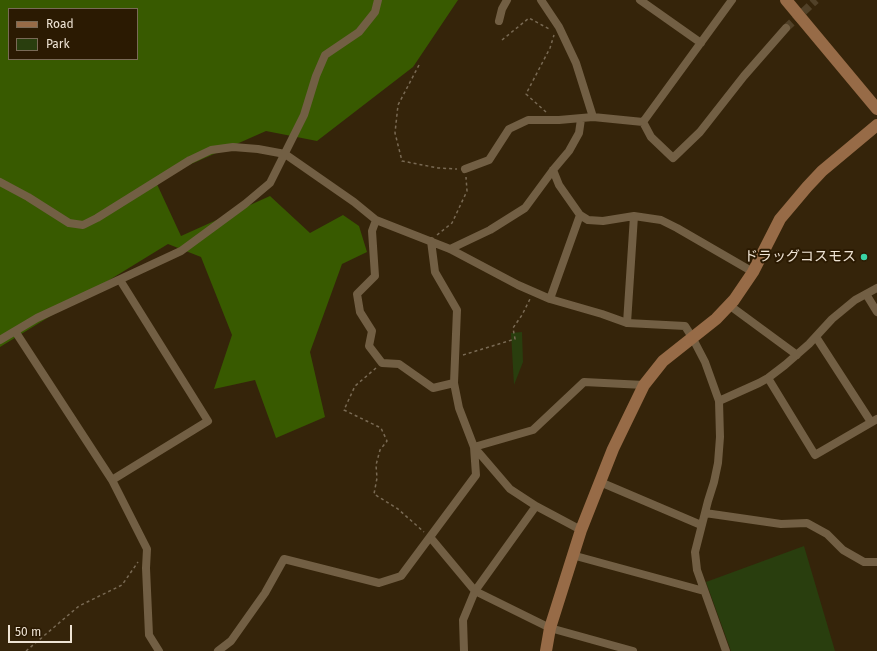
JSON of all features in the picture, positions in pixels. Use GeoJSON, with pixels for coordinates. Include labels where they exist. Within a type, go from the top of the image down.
{"type":"FeatureCollection","features":[{"type":"Feature","properties":{"kind":"street"},"geometry":{"type":"LineString","coordinates":[[0,340],[37,318],[72,300],[120,280],[181,251],[245,204],[270,182],[304,115],[316,76],[325,55],[359,32],[375,12],[378,0]]}},
{"type":"Feature","properties":{"kind":"street"},"geometry":{"type":"LineString","coordinates":[[499,21],[502,9],[507,0]]}},
{"type":"Feature","properties":{"kind":"street"},"geometry":{"type":"LineString","coordinates":[[541,0],[559,27],[576,63],[593,117]]}},
{"type":"Feature","properties":{"kind":"street"},"geometry":{"type":"LineString","coordinates":[[640,0],[701,43]]}},
{"type":"Feature","properties":{"kind":"street"},"geometry":{"type":"LineString","coordinates":[[643,122],[732,0]]}},
{"type":"Feature","properties":{"kind":"street"},"geometry":{"type":"LineString","coordinates":[[786,0],[877,109]]}},
{"type":"Feature","properties":{"kind":"street"},"geometry":{"type":"LineString","coordinates":[[643,122],[651,137],[673,158],[700,132],[744,76],[786,28]]}},
{"type":"Feature","properties":{"kind":"street"},"geometry":{"type":"LineString","coordinates":[[465,169],[489,160],[510,129],[528,120],[581,119],[593,117],[643,122]]}},
{"type":"Feature","properties":{"kind":"street"},"geometry":{"type":"LineString","coordinates":[[450,249],[490,230],[525,208],[568,151],[579,133],[581,119]]}},
{"type":"Feature","properties":{"kind":"street"},"geometry":{"type":"LineString","coordinates":[[546,651],[550,628],[581,530],[613,449],[644,385],[663,361],[716,319],[729,305],[753,272],[780,219],[807,187],[822,171],[877,125]]}},
{"type":"Feature","properties":{"kind":"street"},"geometry":{"type":"LineString","coordinates":[[0,182],[28,197],[69,223],[83,225],[97,218],[190,160],[211,150],[233,147],[258,149],[285,154],[354,202],[376,220],[450,249],[533,292],[550,299],[627,323],[685,326],[705,362],[719,401],[720,437],[718,463],[695,552],[696,570],[726,651]]}},
{"type":"Feature","properties":{"kind":"street"},"geometry":{"type":"LineString","coordinates":[[553,170],[559,185],[580,215],[588,220],[603,221],[634,216],[661,220],[753,272]]}},
{"type":"Feature","properties":{"kind":"street"},"geometry":{"type":"LineString","coordinates":[[550,299],[580,215]]}},
{"type":"Feature","properties":{"kind":"street"},"geometry":{"type":"LineString","coordinates":[[627,323],[634,216]]}},
{"type":"Feature","properties":{"kind":"street"},"geometry":{"type":"LineString","coordinates":[[376,220],[372,231],[375,276],[357,294],[360,312],[372,331],[369,346],[382,363],[399,364],[433,388],[454,382]]}},
{"type":"Feature","properties":{"kind":"street"},"geometry":{"type":"LineString","coordinates":[[218,651],[231,641],[265,593],[284,558],[378,583],[401,576],[476,475],[474,447],[459,408],[454,382],[458,310],[435,272],[431,241]]}},
{"type":"Feature","properties":{"kind":"street"},"geometry":{"type":"LineString","coordinates":[[112,480],[208,421],[120,280]]}},
{"type":"Feature","properties":{"kind":"street"},"geometry":{"type":"LineString","coordinates":[[719,401],[768,378],[796,355],[816,337],[832,319],[855,300],[877,288]]}},
{"type":"Feature","properties":{"kind":"street"},"geometry":{"type":"LineString","coordinates":[[866,294],[877,312]]}},
{"type":"Feature","properties":{"kind":"street"},"geometry":{"type":"LineString","coordinates":[[729,305],[796,355]]}},
{"type":"Feature","properties":{"kind":"street"},"geometry":{"type":"LineString","coordinates":[[15,331],[112,480],[147,549],[146,568],[149,635],[159,651]]}},
{"type":"Feature","properties":{"kind":"street"},"geometry":{"type":"LineString","coordinates":[[768,378],[815,455],[874,421],[816,337]]}},
{"type":"Feature","properties":{"kind":"street"},"geometry":{"type":"LineString","coordinates":[[474,447],[533,430],[584,382],[644,385]]}},
{"type":"Feature","properties":{"kind":"street"},"geometry":{"type":"LineString","coordinates":[[474,447],[510,488],[536,506],[581,530]]}},
{"type":"Feature","properties":{"kind":"street"},"geometry":{"type":"LineString","coordinates":[[600,482],[702,525]]}},
{"type":"Feature","properties":{"kind":"street"},"geometry":{"type":"LineString","coordinates":[[464,651],[463,620],[475,591],[536,506]]}},
{"type":"Feature","properties":{"kind":"street"},"geometry":{"type":"LineString","coordinates":[[705,514],[781,524],[808,523],[827,534],[843,550],[864,562],[877,562]]}},
{"type":"Feature","properties":{"kind":"street"},"geometry":{"type":"LineString","coordinates":[[430,537],[475,591],[550,628],[633,651]]}},
{"type":"Feature","properties":{"kind":"street"},"geometry":{"type":"LineString","coordinates":[[572,555],[704,591]]}},
{"type":"Feature","properties":{"kind":"path"},"geometry":{"type":"LineString","coordinates":[[502,40],[529,18],[555,32],[550,48],[526,94],[554,120]]}},
{"type":"Feature","properties":{"kind":"path"},"geometry":{"type":"LineString","coordinates":[[420,65],[398,105],[395,134],[402,161],[438,168],[465,169],[467,191],[452,223],[431,241]]}},
{"type":"Feature","properties":{"kind":"path"},"geometry":{"type":"LineString","coordinates":[[455,358],[515,339],[513,328],[522,315],[533,292]]}},
{"type":"Feature","properties":{"kind":"path"},"geometry":{"type":"LineString","coordinates":[[382,363],[355,386],[344,410],[382,428],[387,442],[380,450],[376,465],[377,478],[374,494],[398,509],[430,537]]}},
{"type":"Feature","properties":{"kind":"path"},"geometry":{"type":"LineString","coordinates":[[26,651],[79,606],[122,585],[147,549]]}},
{"type":"Feature","properties":{"kind":"green space"},"geometry":{"type":"Polygon","coordinates":[[[0,0],[458,0],[413,67],[317,141],[266,131],[155,180],[181,236],[270,196],[310,233],[343,215],[359,226],[367,252],[342,264],[310,352],[325,417],[276,438],[255,380],[214,389],[232,335],[201,257],[168,244],[0,347],[0,0]]]}},
{"type":"Feature","properties":{"kind":"green space"},"geometry":{"type":"Polygon","coordinates":[[[522,332],[523,362],[514,385],[511,333],[522,332]]]}},
{"type":"Feature","properties":{"kind":"green space"},"geometry":{"type":"Polygon","coordinates":[[[804,546],[835,651],[731,651],[706,582],[804,546]]]}},
{"type":"Feature","properties":{"kind":"tunnel"},"geometry":{"type":"LineString","coordinates":[[786,28],[816,0]]}},
{"type":"Feature","properties":{"kind":"place","name":"ドラッグコスモス"},"geometry":{"type":"Point","coordinates":[864,257]}}]}
